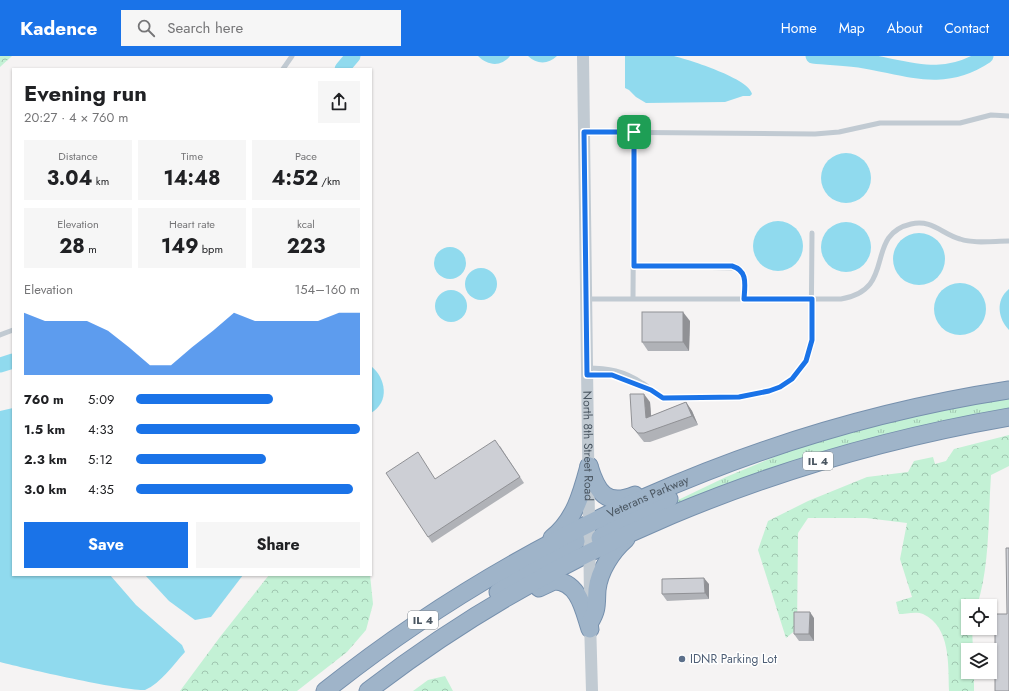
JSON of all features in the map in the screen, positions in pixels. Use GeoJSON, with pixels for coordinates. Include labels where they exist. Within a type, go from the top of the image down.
{"type":"FeatureCollection","features":[{"type":"Feature","properties":{"kind":"highway","name":"Veterans Parkway"},"geometry":{"type":"LineString","coordinates":[[325,691],[421,620],[494,575],[590,524],[670,487],[737,461],[830,430],[890,414],[1009,390]]}},
{"type":"Feature","properties":{"kind":"highway","name":"Veterans Parkway"},"geometry":{"type":"LineString","coordinates":[[368,691],[425,650],[485,611],[635,530],[751,484],[834,456],[957,426],[1009,417]]}},
{"type":"Feature","properties":{"kind":"highway"},"geometry":{"type":"LineString","coordinates":[[589,466],[595,484],[600,492],[610,498],[620,500],[708,465],[737,461],[738,467],[663,502],[607,532],[596,543],[590,553]]}},
{"type":"Feature","properties":{"kind":"highway"},"geometry":{"type":"LineString","coordinates":[[526,557],[558,533],[571,517],[582,493],[589,466]]}},
{"type":"Feature","properties":{"kind":"highway"},"geometry":{"type":"LineString","coordinates":[[425,650],[435,636],[456,621],[516,579],[571,546],[583,535],[590,524]]}},
{"type":"Feature","properties":{"kind":"highway"},"geometry":{"type":"LineString","coordinates":[[590,626],[597,611],[597,588],[605,566],[614,551],[635,530]]}},
{"type":"Feature","properties":{"kind":"highway"},"geometry":{"type":"LineString","coordinates":[[449,634],[471,627],[554,581],[564,583],[576,592],[590,626]]}},
{"type":"Feature","properties":{"kind":"street","name":"North 8th Street Road"},"geometry":{"type":"LineString","coordinates":[[583,56],[592,691]]}},
{"type":"Feature","properties":{"kind":"lane"},"geometry":{"type":"LineString","coordinates":[[284,68],[292,56]]}},
{"type":"Feature","properties":{"kind":"lane"},"geometry":{"type":"LineString","coordinates":[[584,132],[815,134],[839,132],[880,123],[960,123],[991,115],[1009,116]]}},
{"type":"Feature","properties":{"kind":"lane"},"geometry":{"type":"LineString","coordinates":[[634,132],[634,298]]}},
{"type":"Feature","properties":{"kind":"lane"},"geometry":{"type":"LineString","coordinates":[[586,299],[841,299],[855,296],[862,292],[873,281],[877,274],[885,242],[891,235],[905,226],[914,223],[930,224],[952,236],[966,241],[1009,241]]}},
{"type":"Feature","properties":{"kind":"lane"},"geometry":{"type":"LineString","coordinates":[[587,371],[614,369],[625,373],[663,398],[739,397],[756,395],[780,387],[798,373],[809,355],[812,336],[812,233]]}},
{"type":"Feature","properties":{"kind":"lane"},"geometry":{"type":"LineString","coordinates":[[634,266],[737,268],[744,275],[744,299]]}},
{"type":"Feature","properties":{"kind":"lane"},"geometry":{"type":"LineString","coordinates":[[0,334],[12,330]]}},
{"type":"Feature","properties":{"kind":"green space"},"geometry":{"type":"Polygon","coordinates":[[[0,56],[12,56],[0,67],[0,56]]]}},
{"type":"Feature","properties":{"kind":"green space"},"geometry":{"type":"Polygon","coordinates":[[[1009,397],[1009,410],[657,513],[655,511],[726,477],[801,446],[914,415],[1009,397]]]}},
{"type":"Feature","properties":{"kind":"green space"},"geometry":{"type":"Polygon","coordinates":[[[1009,435],[1009,466],[991,475],[988,541],[984,574],[979,599],[961,599],[961,635],[972,635],[973,643],[961,643],[961,679],[974,679],[974,691],[949,691],[948,659],[946,648],[939,628],[932,620],[920,613],[899,614],[896,602],[912,597],[900,559],[907,523],[866,518],[808,518],[798,533],[797,629],[786,638],[758,550],[768,521],[808,501],[867,477],[908,472],[914,461],[933,457],[935,464],[946,461],[954,449],[1009,435]]]}},
{"type":"Feature","properties":{"kind":"green space"},"geometry":{"type":"Polygon","coordinates":[[[268,576],[370,576],[373,604],[366,630],[347,652],[297,691],[180,691],[268,576]]]}},
{"type":"Feature","properties":{"kind":"green space"},"geometry":{"type":"Polygon","coordinates":[[[445,676],[453,691],[413,691],[428,680],[445,676]]]}},
{"type":"Feature","properties":{"kind":"water"},"geometry":{"type":"Polygon","coordinates":[[[478,56],[510,56],[503,62],[494,64],[486,62],[478,56]]]}},
{"type":"Feature","properties":{"kind":"water"},"geometry":{"type":"Polygon","coordinates":[[[528,56],[557,56],[550,61],[538,62],[528,56]]]}},
{"type":"Feature","properties":{"kind":"water"},"geometry":{"type":"Polygon","coordinates":[[[625,56],[674,56],[682,58],[731,76],[749,88],[752,94],[750,96],[743,96],[725,102],[646,103],[625,88],[625,56]]]}},
{"type":"Feature","properties":{"kind":"water"},"geometry":{"type":"Polygon","coordinates":[[[846,153],[855,155],[864,160],[869,169],[871,178],[869,187],[864,196],[855,201],[846,203],[837,201],[828,196],[823,187],[821,178],[823,169],[828,160],[837,155],[846,153]]]}},
{"type":"Feature","properties":{"kind":"water"},"geometry":{"type":"Polygon","coordinates":[[[778,221],[787,223],[796,228],[801,237],[803,246],[801,255],[796,264],[787,269],[778,271],[769,269],[760,264],[755,255],[753,246],[755,237],[760,228],[769,223],[778,221]]]}},
{"type":"Feature","properties":{"kind":"water"},"geometry":{"type":"Polygon","coordinates":[[[846,222],[855,224],[864,229],[869,238],[871,247],[869,256],[864,265],[855,270],[846,272],[837,270],[828,265],[823,256],[821,247],[823,238],[828,229],[837,224],[846,222]]]}},
{"type":"Feature","properties":{"kind":"water"},"geometry":{"type":"Polygon","coordinates":[[[914,233],[924,233],[933,237],[941,245],[945,254],[945,264],[941,273],[933,281],[924,285],[914,285],[905,281],[897,273],[893,264],[893,254],[897,245],[905,237],[914,233]]]}},
{"type":"Feature","properties":{"kind":"water"},"geometry":{"type":"Polygon","coordinates":[[[450,247],[461,252],[466,263],[461,274],[450,279],[439,274],[434,263],[439,252],[450,247]]]}},
{"type":"Feature","properties":{"kind":"water"},"geometry":{"type":"Polygon","coordinates":[[[481,268],[490,271],[494,275],[497,284],[494,293],[490,297],[481,300],[472,297],[468,293],[465,284],[468,275],[472,271],[481,268]]]}},
{"type":"Feature","properties":{"kind":"water"},"geometry":{"type":"Polygon","coordinates":[[[955,283],[965,283],[974,287],[982,295],[986,304],[986,314],[982,323],[974,331],[965,335],[955,335],[946,331],[938,323],[934,314],[934,304],[938,295],[946,287],[955,283]]]}},
{"type":"Feature","properties":{"kind":"water"},"geometry":{"type":"Polygon","coordinates":[[[1009,289],[1009,330],[1005,326],[1000,315],[1000,304],[1005,293],[1009,289]]]}},
{"type":"Feature","properties":{"kind":"water"},"geometry":{"type":"Polygon","coordinates":[[[448,290],[454,290],[464,297],[467,306],[466,312],[460,319],[454,322],[448,322],[438,315],[435,309],[435,303],[442,293],[448,290]]]}},
{"type":"Feature","properties":{"kind":"water"},"geometry":{"type":"Polygon","coordinates":[[[372,367],[380,377],[384,390],[381,403],[372,412],[372,367]]]}},
{"type":"Feature","properties":{"kind":"water"},"geometry":{"type":"Polygon","coordinates":[[[12,408],[12,576],[111,576],[136,605],[182,645],[185,652],[162,678],[151,687],[145,690],[117,687],[0,662],[0,411],[12,408]]]}},
{"type":"Feature","properties":{"kind":"water"},"geometry":{"type":"Polygon","coordinates":[[[146,576],[242,576],[211,617],[195,620],[169,601],[146,576]]]}},
{"type":"Feature","properties":{"kind":"building"},"geometry":{"type":"Polygon","coordinates":[[[642,312],[683,312],[683,342],[642,342],[642,312]]]}},
{"type":"Feature","properties":{"kind":"building"},"geometry":{"type":"Polygon","coordinates":[[[630,394],[644,394],[646,418],[686,402],[692,416],[644,433],[638,433],[632,427],[630,394]]]}},
{"type":"Feature","properties":{"kind":"building"},"geometry":{"type":"Polygon","coordinates":[[[495,440],[520,477],[428,537],[386,473],[418,452],[435,479],[495,440]]]}},
{"type":"Feature","properties":{"kind":"building"},"geometry":{"type":"Polygon","coordinates":[[[1006,548],[1009,548],[1009,691],[995,691],[995,679],[997,679],[997,643],[995,643],[995,635],[997,635],[997,614],[1007,614],[1006,548]]]}},
{"type":"Feature","properties":{"kind":"building"},"geometry":{"type":"Polygon","coordinates":[[[704,578],[705,593],[662,594],[662,579],[704,578]]]}},
{"type":"Feature","properties":{"kind":"building"},"geometry":{"type":"Polygon","coordinates":[[[794,612],[810,612],[809,634],[794,634],[794,612]]]}},
{"type":"Feature","properties":{"kind":"waterway"},"geometry":{"type":"LineString","coordinates":[[343,68],[353,56]]}},
{"type":"Feature","properties":{"kind":"waterway"},"geometry":{"type":"LineString","coordinates":[[813,56],[859,60],[927,72],[956,70],[971,65],[986,56]]}},
{"type":"Feature","properties":{"kind":"waterway"},"geometry":{"type":"LineString","coordinates":[[0,365],[12,361]]}},
{"type":"Feature","properties":{"kind":"place","name":"IDNR Parking Lot"},"geometry":{"type":"Point","coordinates":[682,659]}},
{"type":"Feature","properties":{"kind":"route"},"geometry":{"type":"LineString","coordinates":[[584,132],[634,132],[634,266],[732,266],[742,271],[744,275],[744,299],[812,299],[812,340],[809,355],[803,368],[792,379],[780,387],[756,395],[739,397],[663,398],[651,390],[612,375],[587,375],[584,132]]}}]}
